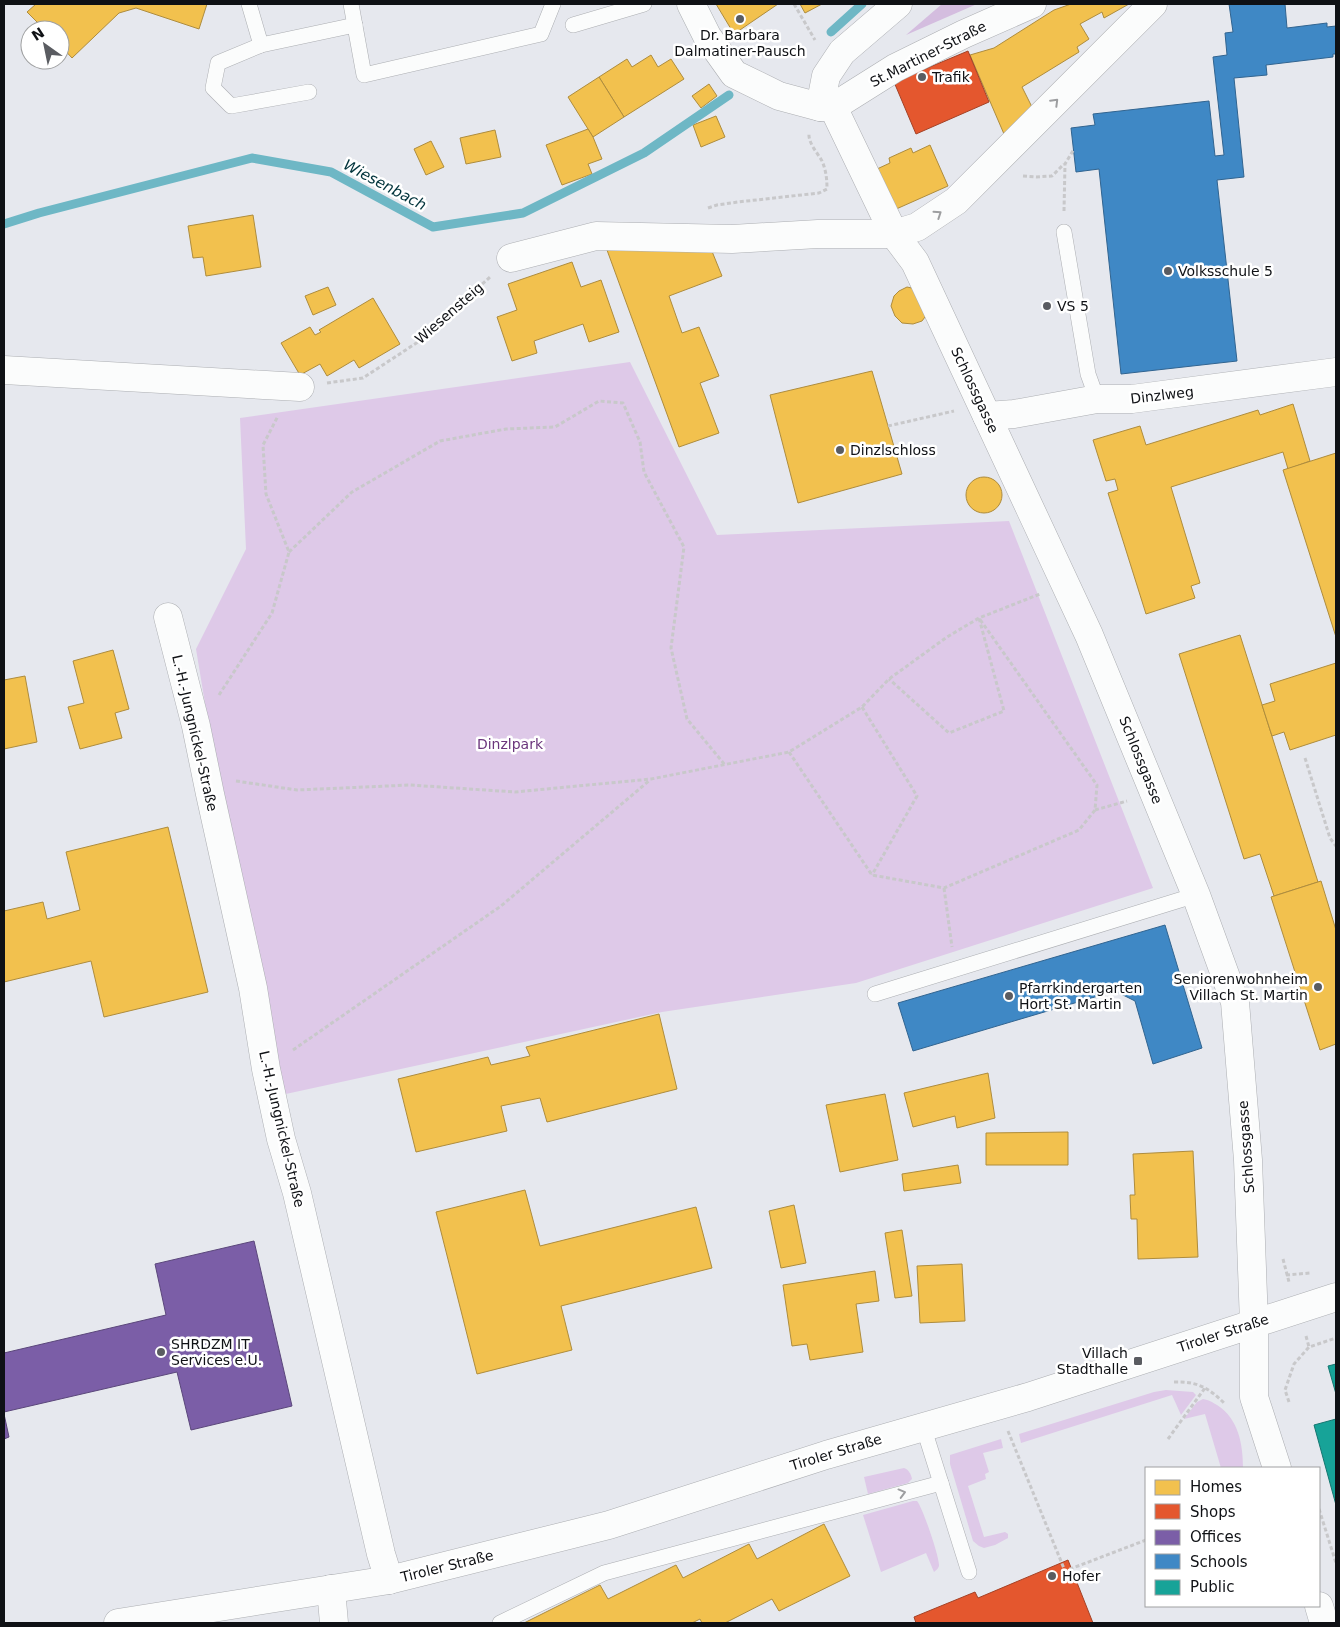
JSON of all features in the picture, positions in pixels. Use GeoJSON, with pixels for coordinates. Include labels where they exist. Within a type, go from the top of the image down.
{"type":"FeatureCollection","features":[{"type":"Feature","properties":{"kind":"street"},"geometry":{"type":"LineString","coordinates":[[691,4],[707,36],[734,74],[821,114],[826,76],[842,52],[898,4]]}},
{"type":"Feature","properties":{"kind":"street","name":"St.Martiner-Straße"},"geometry":{"type":"LineString","coordinates":[[821,114],[895,68],[1032,4]]}},
{"type":"Feature","properties":{"kind":"street"},"geometry":{"type":"LineString","coordinates":[[511,258],[596,236],[732,239],[818,234],[894,234],[918,228],[956,202],[1152,4]]}},
{"type":"Feature","properties":{"kind":"street","name":"Schlossgasse"},"geometry":{"type":"LineString","coordinates":[[821,114],[894,234],[915,262],[975,412],[1089,635],[1196,895],[1235,1002],[1248,1160],[1254,1323],[1254,1398],[1277,1467]]}},
{"type":"Feature","properties":{"kind":"street"},"geometry":{"type":"LineString","coordinates":[[4,370],[300,387]]}},
{"type":"Feature","properties":{"kind":"street","name":"Dinzlweg"},"geometry":{"type":"LineString","coordinates":[[975,412],[1014,414],[1096,399],[1132,399],[1336,372]]}},
{"type":"Feature","properties":{"kind":"street","name":"L.-H.-Jungnickel-Straße"},"geometry":{"type":"LineString","coordinates":[[168,617],[196,726],[253,988],[266,1069],[281,1139],[297,1193],[381,1554],[389,1580]]}},
{"type":"Feature","properties":{"kind":"street","name":"Tiroler Straße"},"geometry":{"type":"LineString","coordinates":[[118,1623],[389,1580],[609,1525],[826,1455],[1037,1394],[1336,1297]]}},
{"type":"Feature","properties":{"kind":"street"},"geometry":{"type":"LineString","coordinates":[[331,1589],[334,1623]]}},
{"type":"Feature","properties":{"kind":"street"},"geometry":{"type":"LineString","coordinates":[[1319,1607],[1324,1623]]}},
{"type":"Feature","properties":{"kind":"lane"},"geometry":{"type":"LineString","coordinates":[[249,4],[261,45]]}},
{"type":"Feature","properties":{"kind":"lane"},"geometry":{"type":"LineString","coordinates":[[351,4],[364,75],[541,34],[552,4]]}},
{"type":"Feature","properties":{"kind":"lane"},"geometry":{"type":"LineString","coordinates":[[573,25],[644,4]]}},
{"type":"Feature","properties":{"kind":"lane"},"geometry":{"type":"LineString","coordinates":[[309,92],[231,106],[213,88],[218,63],[261,45],[355,25]]}},
{"type":"Feature","properties":{"kind":"lane"},"geometry":{"type":"LineString","coordinates":[[1064,232],[1088,374],[1096,399]]}},
{"type":"Feature","properties":{"kind":"lane"},"geometry":{"type":"LineString","coordinates":[[875,994],[954,968],[1196,895]]}},
{"type":"Feature","properties":{"kind":"lane"},"geometry":{"type":"LineString","coordinates":[[923,1426],[969,1572]]}},
{"type":"Feature","properties":{"kind":"lane"},"geometry":{"type":"LineString","coordinates":[[500,1623],[604,1573],[941,1483]]}},
{"type":"Feature","properties":{"kind":"path"},"geometry":{"type":"LineString","coordinates":[[794,4],[831,69]]}},
{"type":"Feature","properties":{"kind":"path"},"geometry":{"type":"LineString","coordinates":[[675,238],[683,225],[697,213],[718,205],[819,193],[827,189],[827,180],[822,163],[809,135],[821,114]]}},
{"type":"Feature","properties":{"kind":"path"},"geometry":{"type":"LineString","coordinates":[[1036,177],[1052,176],[1065,164],[1074,150]]}},
{"type":"Feature","properties":{"kind":"path"},"geometry":{"type":"LineString","coordinates":[[1064,232],[1065,164]]}},
{"type":"Feature","properties":{"kind":"path","name":"Wiesensteig"},"geometry":{"type":"LineString","coordinates":[[300,387],[363,378],[421,340],[511,258]]}},
{"type":"Feature","properties":{"kind":"path"},"geometry":{"type":"LineString","coordinates":[[290,552],[266,494],[263,445],[283,406],[300,387]]}},
{"type":"Feature","properties":{"kind":"path"},"geometry":{"type":"LineString","coordinates":[[196,726],[226,686],[272,613],[290,552],[352,492],[440,441],[506,429],[555,427],[599,400],[623,403],[640,442],[644,472],[684,547],[671,648],[687,719],[725,765]]}},
{"type":"Feature","properties":{"kind":"path"},"geometry":{"type":"LineString","coordinates":[[888,426],[975,412]]}},
{"type":"Feature","properties":{"kind":"path"},"geometry":{"type":"LineString","coordinates":[[207,776],[297,790],[410,784],[515,792],[651,779],[790,752],[862,707],[889,678],[947,637],[979,618],[1044,592]]}},
{"type":"Feature","properties":{"kind":"path"},"geometry":{"type":"LineString","coordinates":[[790,752],[872,875],[944,888],[1079,830],[1095,810],[1097,785],[979,618]]}},
{"type":"Feature","properties":{"kind":"path"},"geometry":{"type":"LineString","coordinates":[[889,678],[949,732],[1004,711],[979,618]]}},
{"type":"Feature","properties":{"kind":"path"},"geometry":{"type":"LineString","coordinates":[[862,707],[917,796],[872,875]]}},
{"type":"Feature","properties":{"kind":"path"},"geometry":{"type":"LineString","coordinates":[[1306,758],[1330,838],[1336,846]]}},
{"type":"Feature","properties":{"kind":"path"},"geometry":{"type":"LineString","coordinates":[[266,1069],[501,906],[651,779]]}},
{"type":"Feature","properties":{"kind":"path"},"geometry":{"type":"LineString","coordinates":[[1095,810],[1130,800]]}},
{"type":"Feature","properties":{"kind":"path"},"geometry":{"type":"LineString","coordinates":[[944,888],[954,968]]}},
{"type":"Feature","properties":{"kind":"path"},"geometry":{"type":"LineString","coordinates":[[1289,1406],[1285,1390],[1294,1364],[1309,1347],[1336,1338]]}},
{"type":"Feature","properties":{"kind":"path"},"geometry":{"type":"LineString","coordinates":[[1168,1439],[1205,1388]]}},
{"type":"Feature","properties":{"kind":"path"},"geometry":{"type":"LineString","coordinates":[[1007,1431],[1065,1571],[1145,1540]]}},
{"type":"Feature","properties":{"kind":"path"},"geometry":{"type":"LineString","coordinates":[[1320,1512],[1336,1564]]}},
{"type":"Feature","properties":{"kind":"green space","name":"Dinzlpark"},"geometry":{"type":"Polygon","coordinates":[[[630,362],[717,535],[1009,521],[1153,888],[856,983],[662,1012],[272,1097],[264,1059],[196,649],[246,549],[240,418],[630,362]]]}},
{"type":"Feature","properties":{"kind":"green space"},"geometry":{"type":"Polygon","coordinates":[[[1166,1390],[1193,1392],[1196,1395],[1181,1415],[1172,1395],[1021,1443],[1019,1434],[1154,1392],[1166,1390]]]}},
{"type":"Feature","properties":{"kind":"green space"},"geometry":{"type":"Polygon","coordinates":[[[1203,1399],[1217,1405],[1235,1425],[1241,1442],[1243,1467],[1221,1467],[1205,1414],[1184,1419],[1197,1402],[1203,1399]]]}},
{"type":"Feature","properties":{"kind":"green space"},"geometry":{"type":"Polygon","coordinates":[[[1001,1439],[1003,1448],[983,1453],[989,1472],[985,1474],[986,1479],[968,1486],[984,1537],[1005,1532],[1008,1534],[1008,1538],[984,1548],[973,1541],[950,1464],[950,1455],[1001,1439]]]}},
{"type":"Feature","properties":{"kind":"green space"},"geometry":{"type":"Polygon","coordinates":[[[904,1468],[912,1477],[908,1483],[868,1494],[864,1477],[904,1468]]]}},
{"type":"Feature","properties":{"kind":"green space"},"geometry":{"type":"Polygon","coordinates":[[[917,1501],[926,1522],[937,1553],[939,1567],[934,1572],[926,1553],[881,1572],[863,1515],[917,1501]]]}},
{"type":"Feature","properties":{"kind":"shaded area"},"geometry":{"type":"Polygon","coordinates":[[[942,4],[977,4],[906,35],[942,4]]]}},
{"type":"Feature","properties":{"kind":"building: Homes"},"geometry":{"type":"Polygon","coordinates":[[[36,4],[207,4],[199,29],[136,8],[119,13],[72,58],[70,56],[70,20],[35,20],[27,12],[36,4]]]}},
{"type":"Feature","properties":{"kind":"building: Homes","name":"Dr. Barbara Dalmatiner-Pausch"},"geometry":{"type":"Polygon","coordinates":[[[716,4],[778,4],[734,34],[716,4]]]}},
{"type":"Feature","properties":{"kind":"building: Homes"},"geometry":{"type":"Polygon","coordinates":[[[800,4],[822,4],[805,13],[800,4]]]}},
{"type":"Feature","properties":{"kind":"building: Homes"},"geometry":{"type":"Polygon","coordinates":[[[1071,4],[1129,4],[1104,18],[1102,12],[1080,24],[1089,39],[1077,47],[1079,52],[1022,87],[1032,107],[1004,134],[970,55],[994,48],[1054,10],[1071,4]]]}},
{"type":"Feature","properties":{"kind":"building: Homes"},"geometry":{"type":"Polygon","coordinates":[[[651,55],[658,67],[671,59],[684,79],[624,117],[599,77],[627,59],[632,67],[651,55]]]}},
{"type":"Feature","properties":{"kind":"building: Homes"},"geometry":{"type":"Polygon","coordinates":[[[599,77],[624,117],[593,137],[568,97],[599,77]]]}},
{"type":"Feature","properties":{"kind":"building: Homes"},"geometry":{"type":"Polygon","coordinates":[[[709,84],[717,96],[701,108],[692,96],[709,84]]]}},
{"type":"Feature","properties":{"kind":"building: Homes"},"geometry":{"type":"Polygon","coordinates":[[[716,116],[725,137],[701,147],[693,125],[716,116]]]}},
{"type":"Feature","properties":{"kind":"building: Homes"},"geometry":{"type":"Polygon","coordinates":[[[588,129],[602,159],[588,164],[592,174],[562,185],[546,145],[588,129]]]}},
{"type":"Feature","properties":{"kind":"building: Homes"},"geometry":{"type":"Polygon","coordinates":[[[495,130],[501,157],[466,164],[460,138],[495,130]]]}},
{"type":"Feature","properties":{"kind":"building: Homes"},"geometry":{"type":"Polygon","coordinates":[[[431,141],[444,167],[426,175],[414,149],[431,141]]]}},
{"type":"Feature","properties":{"kind":"building: Homes"},"geometry":{"type":"Polygon","coordinates":[[[930,145],[948,186],[894,210],[877,169],[890,163],[889,158],[911,148],[913,153],[930,145]]]}},
{"type":"Feature","properties":{"kind":"building: Homes"},"geometry":{"type":"Polygon","coordinates":[[[253,215],[261,267],[206,276],[203,257],[193,258],[188,226],[253,215]]]}},
{"type":"Feature","properties":{"kind":"building: Homes"},"geometry":{"type":"Polygon","coordinates":[[[709,244],[722,276],[669,296],[682,333],[699,327],[719,376],[700,383],[719,433],[679,447],[607,250],[644,245],[709,244]]]}},
{"type":"Feature","properties":{"kind":"building: Homes"},"geometry":{"type":"Polygon","coordinates":[[[572,262],[581,287],[601,280],[619,332],[589,342],[583,324],[534,341],[537,353],[512,361],[497,317],[517,310],[508,284],[572,262]]]}},
{"type":"Feature","properties":{"kind":"building: Homes"},"geometry":{"type":"Polygon","coordinates":[[[328,287],[336,305],[313,315],[305,296],[328,287]]]}},
{"type":"Feature","properties":{"kind":"building: Homes"},"geometry":{"type":"Polygon","coordinates":[[[907,287],[921,290],[928,313],[922,321],[913,324],[902,323],[895,316],[891,306],[894,296],[907,287]]]}},
{"type":"Feature","properties":{"kind":"building: Homes"},"geometry":{"type":"Polygon","coordinates":[[[373,298],[400,344],[359,368],[354,360],[327,376],[320,364],[300,375],[281,343],[310,327],[315,335],[321,332],[319,330],[373,298]]]}},
{"type":"Feature","properties":{"kind":"building: Homes","name":"Dinzlschloss"},"geometry":{"type":"Polygon","coordinates":[[[872,371],[902,474],[798,503],[770,395],[872,371]]]}},
{"type":"Feature","properties":{"kind":"building: Homes"},"geometry":{"type":"Polygon","coordinates":[[[1293,404],[1310,461],[1288,469],[1283,452],[1171,487],[1200,583],[1191,586],[1195,598],[1146,614],[1108,493],[1118,490],[1115,479],[1106,481],[1093,440],[1140,426],[1146,445],[1258,410],[1260,415],[1293,404]]]}},
{"type":"Feature","properties":{"kind":"building: Homes"},"geometry":{"type":"Polygon","coordinates":[[[1336,453],[1336,637],[1283,470],[1336,453]]]}},
{"type":"Feature","properties":{"kind":"building: Homes"},"geometry":{"type":"Polygon","coordinates":[[[984,477],[991,478],[997,482],[1001,488],[1001,502],[997,508],[991,512],[984,513],[977,512],[971,508],[967,502],[966,495],[967,488],[971,482],[977,478],[984,477]]]}},
{"type":"Feature","properties":{"kind":"building: Homes"},"geometry":{"type":"Polygon","coordinates":[[[1240,635],[1318,882],[1274,896],[1260,854],[1244,859],[1179,654],[1240,635]]]}},
{"type":"Feature","properties":{"kind":"building: Homes"},"geometry":{"type":"Polygon","coordinates":[[[113,650],[129,709],[115,713],[122,738],[80,749],[68,707],[84,703],[73,661],[113,650]]]}},
{"type":"Feature","properties":{"kind":"building: Homes"},"geometry":{"type":"Polygon","coordinates":[[[1336,663],[1336,735],[1290,750],[1284,732],[1272,736],[1262,705],[1275,701],[1270,684],[1336,663]]]}},
{"type":"Feature","properties":{"kind":"building: Homes"},"geometry":{"type":"Polygon","coordinates":[[[25,676],[37,742],[4,749],[4,680],[25,676]]]}},
{"type":"Feature","properties":{"kind":"building: Homes"},"geometry":{"type":"Polygon","coordinates":[[[168,827],[208,992],[104,1017],[91,961],[4,982],[4,911],[43,902],[47,919],[80,910],[66,852],[168,827]]]}},
{"type":"Feature","properties":{"kind":"building: Homes","name":"Seniorenwohnheim Villach St. Martin"},"geometry":{"type":"Polygon","coordinates":[[[1321,881],[1336,930],[1336,1044],[1320,1050],[1271,897],[1321,881]]]}},
{"type":"Feature","properties":{"kind":"building: Homes"},"geometry":{"type":"Polygon","coordinates":[[[659,1014],[677,1089],[547,1122],[540,1098],[501,1106],[507,1131],[416,1152],[398,1079],[488,1057],[491,1065],[530,1056],[526,1047],[659,1014]]]}},
{"type":"Feature","properties":{"kind":"building: Homes"},"geometry":{"type":"Polygon","coordinates":[[[988,1073],[995,1118],[957,1128],[955,1116],[913,1127],[904,1093],[988,1073]]]}},
{"type":"Feature","properties":{"kind":"building: Homes"},"geometry":{"type":"Polygon","coordinates":[[[885,1094],[898,1160],[840,1172],[826,1105],[885,1094]]]}},
{"type":"Feature","properties":{"kind":"building: Homes"},"geometry":{"type":"Polygon","coordinates":[[[1068,1132],[1068,1165],[986,1165],[986,1133],[1068,1132]]]}},
{"type":"Feature","properties":{"kind":"building: Homes"},"geometry":{"type":"Polygon","coordinates":[[[1193,1151],[1198,1257],[1138,1259],[1137,1219],[1131,1219],[1130,1195],[1135,1195],[1133,1154],[1193,1151]]]}},
{"type":"Feature","properties":{"kind":"building: Homes"},"geometry":{"type":"Polygon","coordinates":[[[958,1165],[961,1183],[904,1191],[902,1174],[958,1165]]]}},
{"type":"Feature","properties":{"kind":"building: Homes"},"geometry":{"type":"Polygon","coordinates":[[[525,1190],[540,1246],[696,1207],[712,1268],[561,1306],[572,1350],[477,1374],[436,1212],[525,1190]]]}},
{"type":"Feature","properties":{"kind":"building: Homes"},"geometry":{"type":"Polygon","coordinates":[[[794,1205],[806,1263],[781,1268],[769,1211],[794,1205]]]}},
{"type":"Feature","properties":{"kind":"building: Homes"},"geometry":{"type":"Polygon","coordinates":[[[902,1230],[912,1296],[895,1298],[885,1233],[902,1230]]]}},
{"type":"Feature","properties":{"kind":"building: Homes"},"geometry":{"type":"Polygon","coordinates":[[[962,1264],[965,1321],[920,1323],[917,1266],[962,1264]]]}},
{"type":"Feature","properties":{"kind":"building: Homes"},"geometry":{"type":"Polygon","coordinates":[[[875,1271],[879,1301],[856,1304],[863,1352],[810,1360],[807,1344],[792,1346],[783,1285],[875,1271]]]}},
{"type":"Feature","properties":{"kind":"building: Homes"},"geometry":{"type":"Polygon","coordinates":[[[824,1524],[850,1576],[779,1611],[772,1599],[725,1623],[702,1623],[700,1619],[692,1623],[524,1623],[600,1585],[608,1599],[676,1565],[683,1578],[749,1544],[757,1559],[824,1524]]]}},
{"type":"Feature","properties":{"kind":"building: Shops"},"geometry":{"type":"Polygon","coordinates":[[[968,51],[989,102],[916,134],[894,82],[968,51]]]}},
{"type":"Feature","properties":{"kind":"building: Shops","name":"Hofer"},"geometry":{"type":"Polygon","coordinates":[[[1068,1560],[1093,1623],[916,1623],[914,1617],[975,1592],[978,1598],[1068,1560]]]}},
{"type":"Feature","properties":{"kind":"building: Offices"},"geometry":{"type":"Polygon","coordinates":[[[254,1241],[292,1406],[191,1430],[177,1372],[4,1412],[4,1353],[166,1315],[155,1264],[254,1241]]]}},
{"type":"Feature","properties":{"kind":"building: Offices"},"geometry":{"type":"Polygon","coordinates":[[[4,1414],[9,1437],[4,1439],[4,1414]]]}},
{"type":"Feature","properties":{"kind":"building: Schools","name":"Volksschule 5"},"geometry":{"type":"Polygon","coordinates":[[[1229,4],[1285,4],[1287,28],[1327,23],[1327,27],[1336,26],[1336,54],[1333,54],[1333,57],[1266,65],[1267,75],[1234,78],[1244,177],[1217,180],[1237,361],[1121,374],[1099,169],[1076,172],[1071,128],[1095,125],[1093,114],[1209,101],[1215,156],[1224,155],[1213,57],[1227,55],[1225,33],[1233,32],[1229,4]]]}},
{"type":"Feature","properties":{"kind":"building: Schools","name":"Pfarrkindergarten Hort St. Martin"},"geometry":{"type":"Polygon","coordinates":[[[1165,925],[1202,1048],[1153,1064],[1135,1001],[1115,991],[913,1051],[898,1003],[1165,925]]]}},
{"type":"Feature","properties":{"kind":"building: Public"},"geometry":{"type":"Polygon","coordinates":[[[1336,1364],[1336,1394],[1328,1366],[1336,1364]]]}},
{"type":"Feature","properties":{"kind":"building: Public"},"geometry":{"type":"Polygon","coordinates":[[[1336,1419],[1336,1505],[1314,1425],[1336,1419]]]}},
{"type":"Feature","properties":{"kind":"waterway","name":"Wiesenbach"},"geometry":{"type":"LineString","coordinates":[[831,32],[862,4]]}},
{"type":"Feature","properties":{"kind":"waterway","name":"Wiesenbach"},"geometry":{"type":"LineString","coordinates":[[4,224],[39,213],[252,158],[331,172],[433,227],[523,213],[644,153],[729,95]]}},
{"type":"Feature","properties":{"kind":"place","name":"Dr. Barbara Dalmatiner-Pausch"},"geometry":{"type":"Point","coordinates":[740,19]}},
{"type":"Feature","properties":{"kind":"place","name":"Trafik"},"geometry":{"type":"Point","coordinates":[922,77]}},
{"type":"Feature","properties":{"kind":"place","name":"Volksschule 5"},"geometry":{"type":"Point","coordinates":[1168,271]}},
{"type":"Feature","properties":{"kind":"place","name":"VS 5"},"geometry":{"type":"Point","coordinates":[1047,306]}},
{"type":"Feature","properties":{"kind":"place","name":"Dinzlschloss"},"geometry":{"type":"Point","coordinates":[840,450]}},
{"type":"Feature","properties":{"kind":"place","name":"Seniorenwohnheim Villach St. Martin"},"geometry":{"type":"Point","coordinates":[1318,987]}},
{"type":"Feature","properties":{"kind":"place","name":"Pfarrkindergarten Hort St. Martin"},"geometry":{"type":"Point","coordinates":[1009,996]}},
{"type":"Feature","properties":{"kind":"place","name":"SHRDZM IT Services e.U."},"geometry":{"type":"Point","coordinates":[161,1352]}},
{"type":"Feature","properties":{"kind":"place","name":"Villach Stadthalle"},"geometry":{"type":"Point","coordinates":[1138,1361]}},
{"type":"Feature","properties":{"kind":"place","name":"Hofer"},"geometry":{"type":"Point","coordinates":[1052,1576]}}]}
